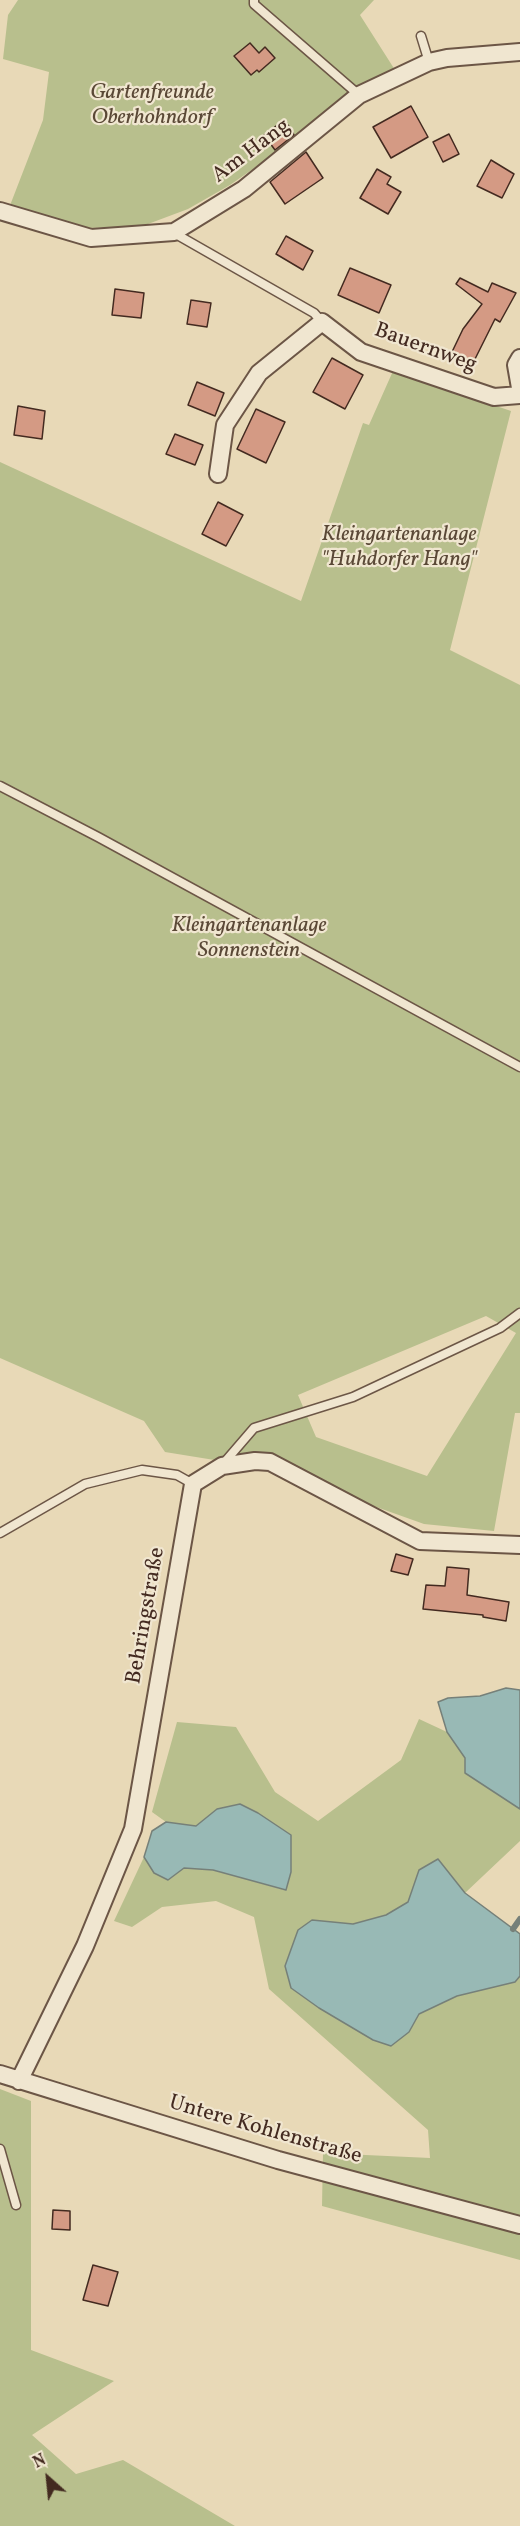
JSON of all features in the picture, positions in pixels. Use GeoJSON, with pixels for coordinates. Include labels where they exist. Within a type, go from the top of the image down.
{"type":"FeatureCollection","features":[{"type":"Feature","properties":{"kind":"street","name":"Am Hang"},"geometry":{"type":"LineString","coordinates":[[0,211],[92,238],[174,232],[244,189],[359,95],[429,62],[447,58],[520,52]]}},
{"type":"Feature","properties":{"kind":"street","name":"Bauernweg"},"geometry":{"type":"LineString","coordinates":[[318,318],[361,352],[494,397],[520,395]]}},
{"type":"Feature","properties":{"kind":"street"},"geometry":{"type":"LineString","coordinates":[[218,474],[225,425],[259,373],[318,318]]}},
{"type":"Feature","properties":{"kind":"street"},"geometry":{"type":"LineString","coordinates":[[520,358],[516,365],[520,388]]}},
{"type":"Feature","properties":{"kind":"street"},"geometry":{"type":"LineString","coordinates":[[193,1484],[222,1466],[255,1461],[270,1462],[420,1541],[520,1545]]}},
{"type":"Feature","properties":{"kind":"street","name":"Behringstraße"},"geometry":{"type":"LineString","coordinates":[[19,2081],[86,1946],[133,1829],[193,1484]]}},
{"type":"Feature","properties":{"kind":"street","name":"Untere Kohlenstraße"},"geometry":{"type":"LineString","coordinates":[[0,2073],[19,2081],[278,2160],[520,2225]]}},
{"type":"Feature","properties":{"kind":"lane"},"geometry":{"type":"LineString","coordinates":[[254,0],[254,4],[359,95]]}},
{"type":"Feature","properties":{"kind":"lane"},"geometry":{"type":"LineString","coordinates":[[421,36],[429,62]]}},
{"type":"Feature","properties":{"kind":"lane","name":"Bauernweg"},"geometry":{"type":"LineString","coordinates":[[174,232],[318,318]]}},
{"type":"Feature","properties":{"kind":"lane"},"geometry":{"type":"LineString","coordinates":[[0,786],[520,1067]]}},
{"type":"Feature","properties":{"kind":"lane"},"geometry":{"type":"LineString","coordinates":[[222,1466],[254,1428],[353,1397],[500,1328],[520,1313]]}},
{"type":"Feature","properties":{"kind":"lane"},"geometry":{"type":"LineString","coordinates":[[0,1533],[85,1484],[142,1470],[177,1475],[193,1484]]}},
{"type":"Feature","properties":{"kind":"lane"},"geometry":{"type":"LineString","coordinates":[[0,2149],[16,2205]]}},
{"type":"Feature","properties":{"kind":"green space","name":"Gartenfreunde Oberhohndorf"},"geometry":{"type":"Polygon","coordinates":[[[18,0],[374,0],[360,15],[395,70],[363,84],[290,143],[230,185],[188,209],[140,227],[82,228],[9,208],[43,120],[49,72],[3,59],[8,15],[18,0]]]}},
{"type":"Feature","properties":{"kind":"green space","name":"Kleingartenanlage Sonnenstein"},"geometry":{"type":"Polygon","coordinates":[[[393,371],[511,411],[450,650],[520,685],[520,1413],[515,1413],[494,1531],[424,1524],[270,1469],[165,1452],[144,1421],[0,1358],[0,462],[301,601],[363,423],[369,425],[393,371]],[[486,1316],[298,1395],[316,1437],[427,1476],[516,1333],[486,1316]]]}},
{"type":"Feature","properties":{"kind":"green space"},"geometry":{"type":"Polygon","coordinates":[[[419,1719],[447,1732],[465,1758],[497,1793],[520,1809],[520,1841],[465,1893],[438,1859],[419,1870],[408,1902],[386,1915],[353,1924],[312,1920],[285,1966],[291,1988],[319,2008],[373,2040],[391,2046],[409,2032],[419,2014],[457,1996],[515,1982],[520,1976],[520,2260],[322,2206],[323,2153],[430,2158],[428,2130],[269,1989],[254,1917],[216,1901],[162,1907],[132,1927],[114,1921],[144,1857],[154,1873],[184,1868],[213,1870],[285,1890],[217,1809],[196,1826],[166,1822],[152,1812],[177,1722],[236,1727],[275,1792],[318,1821],[401,1760],[419,1719]]]}},
{"type":"Feature","properties":{"kind":"green space"},"geometry":{"type":"Polygon","coordinates":[[[0,2089],[31,2101],[31,2350],[114,2381],[32,2435],[76,2474],[123,2460],[235,2526],[0,2526],[0,2089]]]}},
{"type":"Feature","properties":{"kind":"water"},"geometry":{"type":"Polygon","coordinates":[[[506,1688],[520,1690],[520,1809],[465,1773],[465,1758],[447,1732],[438,1702],[448,1698],[480,1696],[506,1688]]]}},
{"type":"Feature","properties":{"kind":"water"},"geometry":{"type":"Polygon","coordinates":[[[240,1804],[291,1835],[291,1872],[286,1890],[213,1870],[184,1868],[168,1880],[154,1873],[144,1857],[152,1831],[166,1822],[196,1826],[217,1809],[240,1804]]]}},
{"type":"Feature","properties":{"kind":"water"},"geometry":{"type":"Polygon","coordinates":[[[438,1859],[465,1893],[520,1934],[520,1976],[515,1982],[457,1996],[419,2014],[409,2032],[391,2046],[373,2040],[319,2008],[291,1988],[285,1966],[298,1930],[312,1920],[353,1924],[386,1915],[408,1902],[419,1870],[438,1859]]]}},
{"type":"Feature","properties":{"kind":"building"},"geometry":{"type":"Polygon","coordinates":[[[250,43],[259,53],[265,47],[275,58],[259,72],[257,70],[251,75],[234,56],[250,43]]]}},
{"type":"Feature","properties":{"kind":"building"},"geometry":{"type":"Polygon","coordinates":[[[411,106],[428,137],[391,158],[373,127],[411,106]]]}},
{"type":"Feature","properties":{"kind":"building"},"geometry":{"type":"Polygon","coordinates":[[[288,125],[294,135],[275,150],[264,135],[276,126],[280,131],[288,125]]]}},
{"type":"Feature","properties":{"kind":"building"},"geometry":{"type":"Polygon","coordinates":[[[449,134],[459,154],[443,162],[433,142],[449,134]]]}},
{"type":"Feature","properties":{"kind":"building"},"geometry":{"type":"Polygon","coordinates":[[[306,152],[323,178],[285,204],[270,182],[306,152]]]}},
{"type":"Feature","properties":{"kind":"building"},"geometry":{"type":"Polygon","coordinates":[[[491,160],[514,174],[502,198],[477,186],[491,160]]]}},
{"type":"Feature","properties":{"kind":"building"},"geometry":{"type":"Polygon","coordinates":[[[377,169],[391,177],[387,184],[401,192],[388,214],[360,198],[377,169]]]}},
{"type":"Feature","properties":{"kind":"building"},"geometry":{"type":"Polygon","coordinates":[[[286,236],[313,251],[303,270],[276,254],[286,236]]]}},
{"type":"Feature","properties":{"kind":"building"},"geometry":{"type":"Polygon","coordinates":[[[350,268],[391,285],[379,313],[338,295],[350,268]]]}},
{"type":"Feature","properties":{"kind":"building"},"geometry":{"type":"Polygon","coordinates":[[[460,278],[488,292],[492,283],[516,293],[500,322],[495,319],[472,365],[451,354],[463,329],[482,304],[456,284],[460,278]]]}},
{"type":"Feature","properties":{"kind":"building"},"geometry":{"type":"Polygon","coordinates":[[[115,289],[144,293],[141,318],[112,315],[115,289]]]}},
{"type":"Feature","properties":{"kind":"building"},"geometry":{"type":"Polygon","coordinates":[[[191,300],[211,303],[207,327],[187,324],[191,300]]]}},
{"type":"Feature","properties":{"kind":"building"},"geometry":{"type":"Polygon","coordinates":[[[332,358],[363,375],[345,409],[313,392],[332,358]]]}},
{"type":"Feature","properties":{"kind":"building"},"geometry":{"type":"Polygon","coordinates":[[[197,382],[224,393],[215,416],[188,405],[197,382]]]}},
{"type":"Feature","properties":{"kind":"building"},"geometry":{"type":"Polygon","coordinates":[[[18,406],[45,411],[42,439],[14,435],[18,406]]]}},
{"type":"Feature","properties":{"kind":"building"},"geometry":{"type":"Polygon","coordinates":[[[256,409],[285,422],[266,463],[237,449],[256,409]]]}},
{"type":"Feature","properties":{"kind":"building"},"geometry":{"type":"Polygon","coordinates":[[[175,434],[203,445],[195,465],[166,454],[175,434]]]}},
{"type":"Feature","properties":{"kind":"building"},"geometry":{"type":"Polygon","coordinates":[[[218,502],[243,515],[226,546],[202,534],[218,502]]]}},
{"type":"Feature","properties":{"kind":"building"},"geometry":{"type":"Polygon","coordinates":[[[396,1554],[413,1559],[408,1575],[391,1571],[396,1554]]]}},
{"type":"Feature","properties":{"kind":"building"},"geometry":{"type":"Polygon","coordinates":[[[447,1567],[469,1569],[467,1595],[509,1602],[506,1621],[483,1617],[483,1615],[423,1609],[426,1585],[445,1586],[447,1567]]]}},
{"type":"Feature","properties":{"kind":"building"},"geometry":{"type":"Polygon","coordinates":[[[53,2210],[70,2211],[70,2230],[52,2229],[53,2210]]]}},
{"type":"Feature","properties":{"kind":"building"},"geometry":{"type":"Polygon","coordinates":[[[93,2265],[118,2272],[108,2306],[83,2300],[93,2265]]]}},
{"type":"Feature","properties":{"kind":"waterway"},"geometry":{"type":"LineString","coordinates":[[513,1929],[520,1919]]}},
{"type":"Feature","properties":{"kind":"park label","name":"Kleingartenanlage \"Huhdorfer Hang\""},"geometry":{"type":"Point","coordinates":[399,548]}}]}
